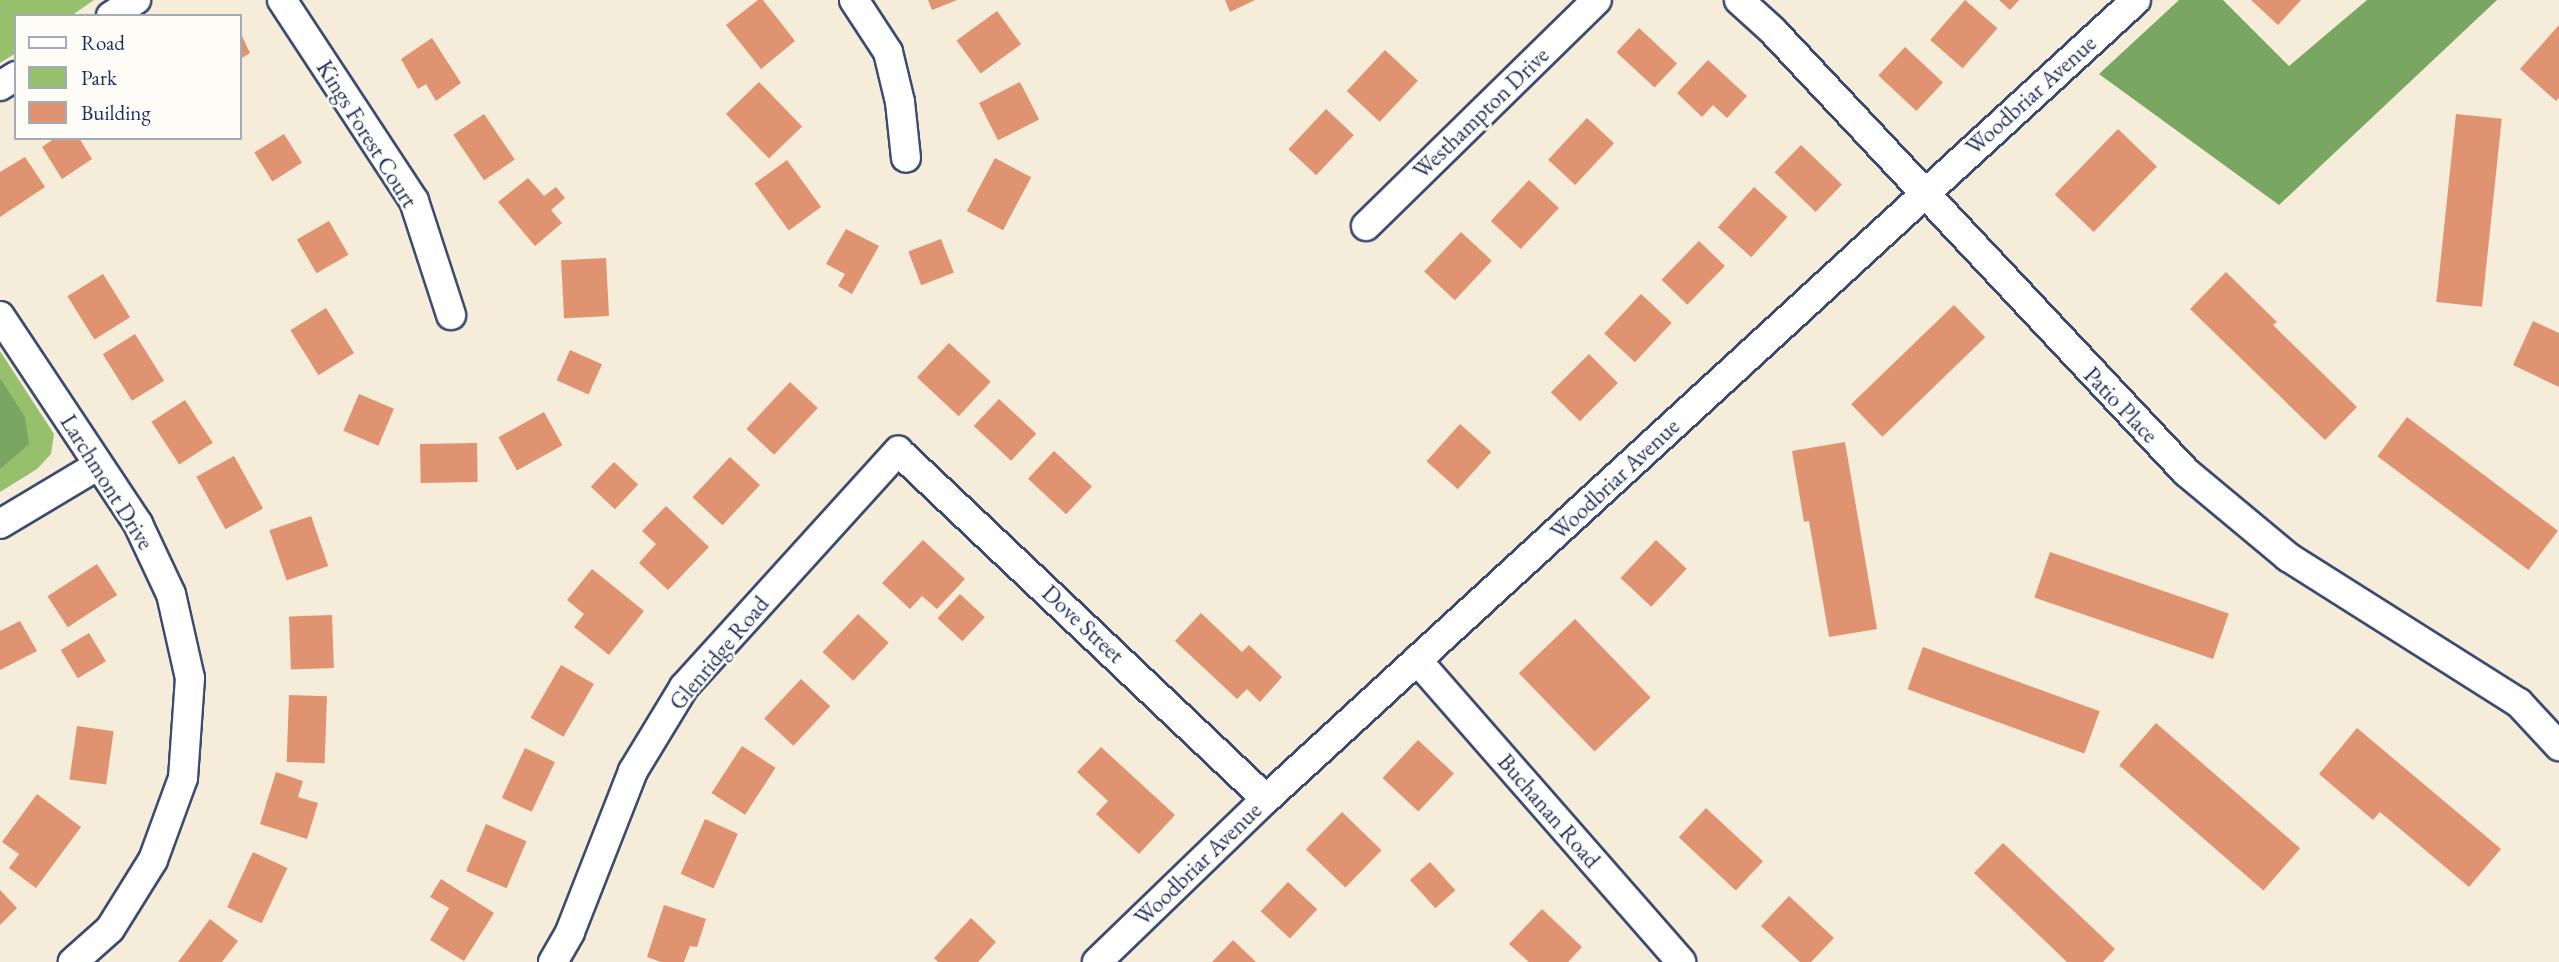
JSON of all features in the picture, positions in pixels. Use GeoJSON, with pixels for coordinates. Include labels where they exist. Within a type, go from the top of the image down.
{"type":"FeatureCollection","features":[{"type":"Feature","properties":{"kind":"street"},"geometry":{"type":"LineString","coordinates":[[114,14],[136,0]]}},
{"type":"Feature","properties":{"kind":"street","name":"Kings Forest Court"},"geometry":{"type":"LineString","coordinates":[[282,0],[414,201],[451,315]]}},
{"type":"Feature","properties":{"kind":"street"},"geometry":{"type":"LineString","coordinates":[[854,0],[888,52],[900,102],[906,159]]}},
{"type":"Feature","properties":{"kind":"street","name":"Westhampton Drive"},"geometry":{"type":"LineString","coordinates":[[1366,226],[1597,0]]}},
{"type":"Feature","properties":{"kind":"street","name":"Patio Place"},"geometry":{"type":"LineString","coordinates":[[1739,0],[1772,30],[2068,350],[2186,472],[2288,557],[2519,704],[2559,746]]}},
{"type":"Feature","properties":{"kind":"street","name":"Woodbriar Avenue"},"geometry":{"type":"LineString","coordinates":[[1097,962],[1266,799],[2136,0]]}},
{"type":"Feature","properties":{"kind":"street","name":"Larchmont Drive"},"geometry":{"type":"LineString","coordinates":[[0,316],[138,524],[171,594],[190,678],[183,778],[153,860],[110,929],[73,962]]}},
{"type":"Feature","properties":{"kind":"street","name":"Dove Street"},"geometry":{"type":"LineString","coordinates":[[898,451],[1266,799]]}},
{"type":"Feature","properties":{"kind":"street","name":"Glenridge Road"},"geometry":{"type":"LineString","coordinates":[[552,962],[570,932],[633,771],[684,687],[898,451]]}},
{"type":"Feature","properties":{"kind":"street"},"geometry":{"type":"LineString","coordinates":[[0,524],[97,466]]}},
{"type":"Feature","properties":{"kind":"street","name":"Buchanan Road"},"geometry":{"type":"LineString","coordinates":[[1417,660],[1681,962]]}},
{"type":"Feature","properties":{"kind":"green space"},"geometry":{"type":"Polygon","coordinates":[[[0,0],[94,0],[74,14],[14,14],[14,54],[0,63],[0,0]]]}},
{"type":"Feature","properties":{"kind":"green space"},"geometry":{"type":"Polygon","coordinates":[[[2179,0],[2223,0],[2289,66],[2367,0],[2497,0],[2279,205],[2099,74],[2179,0]]]}},
{"type":"Feature","properties":{"kind":"green space"},"geometry":{"type":"Polygon","coordinates":[[[0,351],[54,434],[51,454],[37,469],[0,492],[0,351]]]}},
{"type":"Feature","properties":{"kind":"green space"},"geometry":{"type":"Polygon","coordinates":[[[0,378],[25,417],[29,444],[0,469],[0,378]]]}},
{"type":"Feature","properties":{"kind":"building"},"geometry":{"type":"Polygon","coordinates":[[[758,0],[763,0],[795,41],[761,69],[726,25],[758,0]]]}},
{"type":"Feature","properties":{"kind":"building"},"geometry":{"type":"Polygon","coordinates":[[[928,0],[957,0],[932,10],[928,0]]]}},
{"type":"Feature","properties":{"kind":"building"},"geometry":{"type":"Polygon","coordinates":[[[1225,0],[1255,0],[1230,12],[1225,0]]]}},
{"type":"Feature","properties":{"kind":"building"},"geometry":{"type":"Polygon","coordinates":[[[1965,0],[1997,28],[1963,68],[1930,40],[1965,0]]]}},
{"type":"Feature","properties":{"kind":"building"},"geometry":{"type":"Polygon","coordinates":[[[1999,0],[2019,0],[2010,10],[1999,0]]]}},
{"type":"Feature","properties":{"kind":"building"},"geometry":{"type":"Polygon","coordinates":[[[2251,0],[2301,0],[2278,25],[2251,0]]]}},
{"type":"Feature","properties":{"kind":"building"},"geometry":{"type":"Polygon","coordinates":[[[997,11],[1021,44],[981,74],[957,40],[997,11]]]}},
{"type":"Feature","properties":{"kind":"building"},"geometry":{"type":"Polygon","coordinates":[[[2559,25],[2559,98],[2556,101],[2520,69],[2559,25]]]}},
{"type":"Feature","properties":{"kind":"building"},"geometry":{"type":"Polygon","coordinates":[[[1639,28],[1677,63],[1655,88],[1616,52],[1639,28]]]}},
{"type":"Feature","properties":{"kind":"building"},"geometry":{"type":"Polygon","coordinates":[[[242,36],[250,53],[242,58],[242,36]]]}},
{"type":"Feature","properties":{"kind":"building"},"geometry":{"type":"Polygon","coordinates":[[[432,38],[461,83],[436,101],[426,84],[418,89],[401,59],[432,38]]]}},
{"type":"Feature","properties":{"kind":"building"},"geometry":{"type":"Polygon","coordinates":[[[1905,47],[1943,82],[1916,111],[1878,76],[1905,47]]]}},
{"type":"Feature","properties":{"kind":"building"},"geometry":{"type":"Polygon","coordinates":[[[1385,50],[1418,81],[1380,122],[1347,91],[1385,50]]]}},
{"type":"Feature","properties":{"kind":"building"},"geometry":{"type":"Polygon","coordinates":[[[1708,60],[1747,96],[1727,118],[1713,105],[1702,117],[1677,93],[1708,60]]]}},
{"type":"Feature","properties":{"kind":"building"},"geometry":{"type":"Polygon","coordinates":[[[759,82],[802,127],[769,159],[726,114],[759,82]]]}},
{"type":"Feature","properties":{"kind":"building"},"geometry":{"type":"Polygon","coordinates":[[[1020,82],[1039,119],[998,140],[979,103],[1020,82]]]}},
{"type":"Feature","properties":{"kind":"building"},"geometry":{"type":"Polygon","coordinates":[[[1326,109],[1354,135],[1316,175],[1288,149],[1326,109]]]}},
{"type":"Feature","properties":{"kind":"building"},"geometry":{"type":"Polygon","coordinates":[[[484,114],[515,160],[484,180],[453,135],[484,114]]]}},
{"type":"Feature","properties":{"kind":"building"},"geometry":{"type":"Polygon","coordinates":[[[2456,114],[2502,119],[2482,307],[2436,302],[2456,114]]]}},
{"type":"Feature","properties":{"kind":"building"},"geometry":{"type":"Polygon","coordinates":[[[1587,118],[1614,143],[1575,185],[1548,160],[1587,118]]]}},
{"type":"Feature","properties":{"kind":"building"},"geometry":{"type":"Polygon","coordinates":[[[2118,129],[2157,167],[2094,232],[2055,194],[2118,129]]]}},
{"type":"Feature","properties":{"kind":"building"},"geometry":{"type":"Polygon","coordinates":[[[284,134],[302,163],[272,181],[254,153],[284,134]]]}},
{"type":"Feature","properties":{"kind":"building"},"geometry":{"type":"Polygon","coordinates":[[[52,140],[80,140],[92,159],[62,179],[42,147],[52,140]]]}},
{"type":"Feature","properties":{"kind":"building"},"geometry":{"type":"Polygon","coordinates":[[[1801,145],[1842,185],[1816,212],[1775,172],[1801,145]]]}},
{"type":"Feature","properties":{"kind":"building"},"geometry":{"type":"Polygon","coordinates":[[[25,157],[45,187],[0,217],[0,172],[25,157]]]}},
{"type":"Feature","properties":{"kind":"building"},"geometry":{"type":"Polygon","coordinates":[[[995,158],[1031,177],[1003,230],[967,211],[995,158]]]}},
{"type":"Feature","properties":{"kind":"building"},"geometry":{"type":"Polygon","coordinates":[[[787,160],[821,207],[789,230],[755,184],[787,160]]]}},
{"type":"Feature","properties":{"kind":"building"},"geometry":{"type":"Polygon","coordinates":[[[528,178],[544,196],[556,187],[565,198],[551,210],[562,223],[535,246],[498,202],[528,178]]]}},
{"type":"Feature","properties":{"kind":"building"},"geometry":{"type":"Polygon","coordinates":[[[1529,180],[1559,208],[1521,249],[1491,221],[1529,180]]]}},
{"type":"Feature","properties":{"kind":"building"},"geometry":{"type":"Polygon","coordinates":[[[1754,187],[1787,217],[1751,257],[1718,227],[1754,187]]]}},
{"type":"Feature","properties":{"kind":"building"},"geometry":{"type":"Polygon","coordinates":[[[329,221],[348,255],[316,273],[297,240],[329,221]]]}},
{"type":"Feature","properties":{"kind":"building"},"geometry":{"type":"Polygon","coordinates":[[[846,229],[879,246],[852,294],[838,286],[845,274],[826,264],[846,229]]]}},
{"type":"Feature","properties":{"kind":"building"},"geometry":{"type":"Polygon","coordinates":[[[1461,232],[1492,261],[1455,300],[1424,271],[1461,232]]]}},
{"type":"Feature","properties":{"kind":"building"},"geometry":{"type":"Polygon","coordinates":[[[941,239],[954,273],[921,285],[908,252],[941,239]]]}},
{"type":"Feature","properties":{"kind":"building"},"geometry":{"type":"Polygon","coordinates":[[[1699,241],[1725,266],[1687,305],[1661,280],[1699,241]]]}},
{"type":"Feature","properties":{"kind":"building"},"geometry":{"type":"Polygon","coordinates":[[[606,258],[609,316],[564,318],[561,260],[606,258]]]}},
{"type":"Feature","properties":{"kind":"building"},"geometry":{"type":"Polygon","coordinates":[[[2226,272],[2277,322],[2273,325],[2357,407],[2325,440],[2190,309],[2226,272]]]}},
{"type":"Feature","properties":{"kind":"building"},"geometry":{"type":"Polygon","coordinates":[[[103,274],[130,317],[94,340],[67,296],[103,274]]]}},
{"type":"Feature","properties":{"kind":"building"},"geometry":{"type":"Polygon","coordinates":[[[1641,294],[1672,323],[1635,362],[1604,333],[1641,294]]]}},
{"type":"Feature","properties":{"kind":"building"},"geometry":{"type":"Polygon","coordinates":[[[1954,305],[1985,337],[1882,437],[1851,404],[1954,305]]]}},
{"type":"Feature","properties":{"kind":"building"},"geometry":{"type":"Polygon","coordinates":[[[326,308],[354,353],[318,375],[290,330],[326,308]]]}},
{"type":"Feature","properties":{"kind":"building"},"geometry":{"type":"Polygon","coordinates":[[[2533,321],[2559,333],[2559,387],[2513,365],[2533,321]]]}},
{"type":"Feature","properties":{"kind":"building"},"geometry":{"type":"Polygon","coordinates":[[[135,334],[164,381],[132,401],[103,354],[135,334]]]}},
{"type":"Feature","properties":{"kind":"building"},"geometry":{"type":"Polygon","coordinates":[[[949,343],[991,382],[959,416],[917,377],[949,343]]]}},
{"type":"Feature","properties":{"kind":"building"},"geometry":{"type":"Polygon","coordinates":[[[570,350],[602,364],[589,394],[557,380],[570,350]]]}},
{"type":"Feature","properties":{"kind":"building"},"geometry":{"type":"Polygon","coordinates":[[[1589,354],[1618,383],[1580,421],[1551,392],[1589,354]]]}},
{"type":"Feature","properties":{"kind":"building"},"geometry":{"type":"Polygon","coordinates":[[[790,382],[818,408],[774,455],[746,429],[790,382]]]}},
{"type":"Feature","properties":{"kind":"building"},"geometry":{"type":"Polygon","coordinates":[[[359,394],[394,409],[378,446],[343,431],[359,394]]]}},
{"type":"Feature","properties":{"kind":"building"},"geometry":{"type":"Polygon","coordinates":[[[999,399],[1036,434],[1011,461],[974,426],[999,399]]]}},
{"type":"Feature","properties":{"kind":"building"},"geometry":{"type":"Polygon","coordinates":[[[185,400],[213,443],[179,465],[151,422],[185,400]]]}},
{"type":"Feature","properties":{"kind":"building"},"geometry":{"type":"Polygon","coordinates":[[[544,412],[562,445],[517,470],[499,437],[544,412]]]}},
{"type":"Feature","properties":{"kind":"building"},"geometry":{"type":"Polygon","coordinates":[[[2407,417],[2558,531],[2528,570],[2378,456],[2407,417]]]}},
{"type":"Feature","properties":{"kind":"building"},"geometry":{"type":"Polygon","coordinates":[[[1460,424],[1491,452],[1458,489],[1427,461],[1460,424]]]}},
{"type":"Feature","properties":{"kind":"building"},"geometry":{"type":"Polygon","coordinates":[[[1845,442],[1877,629],[1829,637],[1809,521],[1804,522],[1792,451],[1845,442]]]}},
{"type":"Feature","properties":{"kind":"building"},"geometry":{"type":"Polygon","coordinates":[[[477,443],[478,482],[421,483],[420,444],[477,443]]]}},
{"type":"Feature","properties":{"kind":"building"},"geometry":{"type":"Polygon","coordinates":[[[1054,451],[1092,486],[1066,514],[1028,479],[1054,451]]]}},
{"type":"Feature","properties":{"kind":"building"},"geometry":{"type":"Polygon","coordinates":[[[234,456],[263,508],[225,529],[196,477],[234,456]]]}},
{"type":"Feature","properties":{"kind":"building"},"geometry":{"type":"Polygon","coordinates":[[[730,457],[760,485],[722,525],[692,497],[730,457]]]}},
{"type":"Feature","properties":{"kind":"building"},"geometry":{"type":"Polygon","coordinates":[[[614,462],[638,485],[615,509],[591,487],[614,462]]]}},
{"type":"Feature","properties":{"kind":"building"},"geometry":{"type":"Polygon","coordinates":[[[666,506],[709,547],[668,590],[639,563],[656,544],[642,531],[666,506]]]}},
{"type":"Feature","properties":{"kind":"building"},"geometry":{"type":"Polygon","coordinates":[[[311,516],[328,566],[287,580],[269,530],[311,516]]]}},
{"type":"Feature","properties":{"kind":"building"},"geometry":{"type":"Polygon","coordinates":[[[923,540],[965,579],[937,609],[922,596],[910,609],[882,583],[923,540]]]}},
{"type":"Feature","properties":{"kind":"building"},"geometry":{"type":"Polygon","coordinates":[[[1656,540],[1687,569],[1651,607],[1621,578],[1656,540]]]}},
{"type":"Feature","properties":{"kind":"building"},"geometry":{"type":"Polygon","coordinates":[[[2050,552],[2229,614],[2213,659],[2034,597],[2050,552]]]}},
{"type":"Feature","properties":{"kind":"building"},"geometry":{"type":"Polygon","coordinates":[[[97,564],[117,595],[68,627],[48,596],[97,564]]]}},
{"type":"Feature","properties":{"kind":"building"},"geometry":{"type":"Polygon","coordinates":[[[592,569],[644,611],[609,655],[574,627],[584,614],[567,600],[592,569]]]}},
{"type":"Feature","properties":{"kind":"building"},"geometry":{"type":"Polygon","coordinates":[[[960,594],[985,617],[962,641],[937,618],[960,594]]]}},
{"type":"Feature","properties":{"kind":"building"},"geometry":{"type":"Polygon","coordinates":[[[1201,613],[1242,652],[1249,645],[1282,677],[1260,702],[1247,689],[1237,699],[1175,641],[1201,613]]]}},
{"type":"Feature","properties":{"kind":"building"},"geometry":{"type":"Polygon","coordinates":[[[858,614],[889,643],[853,681],[823,652],[858,614]]]}},
{"type":"Feature","properties":{"kind":"building"},"geometry":{"type":"Polygon","coordinates":[[[332,615],[334,668],[291,669],[289,617],[332,615]]]}},
{"type":"Feature","properties":{"kind":"building"},"geometry":{"type":"Polygon","coordinates":[[[1575,619],[1651,697],[1595,752],[1519,673],[1575,619]]]}},
{"type":"Feature","properties":{"kind":"building"},"geometry":{"type":"Polygon","coordinates":[[[20,621],[37,651],[0,670],[0,631],[20,621]]]}},
{"type":"Feature","properties":{"kind":"building"},"geometry":{"type":"Polygon","coordinates":[[[89,633],[106,661],[78,678],[61,650],[89,633]]]}},
{"type":"Feature","properties":{"kind":"building"},"geometry":{"type":"Polygon","coordinates":[[[1923,647],[2100,711],[2084,754],[1908,689],[1923,647]]]}},
{"type":"Feature","properties":{"kind":"building"},"geometry":{"type":"Polygon","coordinates":[[[561,665],[594,684],[563,737],[530,718],[561,665]]]}},
{"type":"Feature","properties":{"kind":"building"},"geometry":{"type":"Polygon","coordinates":[[[801,679],[830,706],[793,746],[764,718],[801,679]]]}},
{"type":"Feature","properties":{"kind":"building"},"geometry":{"type":"Polygon","coordinates":[[[289,695],[327,696],[325,763],[287,762],[289,695]]]}},
{"type":"Feature","properties":{"kind":"building"},"geometry":{"type":"Polygon","coordinates":[[[2156,723],[2300,848],[2263,891],[2119,765],[2156,723]]]}},
{"type":"Feature","properties":{"kind":"building"},"geometry":{"type":"Polygon","coordinates":[[[77,726],[114,731],[106,785],[69,779],[77,726]]]}},
{"type":"Feature","properties":{"kind":"building"},"geometry":{"type":"Polygon","coordinates":[[[2357,728],[2501,849],[2469,887],[2380,812],[2373,820],[2319,774],[2357,728]]]}},
{"type":"Feature","properties":{"kind":"building"},"geometry":{"type":"Polygon","coordinates":[[[1418,740],[1454,773],[1418,811],[1383,778],[1418,740]]]}},
{"type":"Feature","properties":{"kind":"building"},"geometry":{"type":"Polygon","coordinates":[[[742,746],[776,768],[745,815],[712,793],[742,746]]]}},
{"type":"Feature","properties":{"kind":"building"},"geometry":{"type":"Polygon","coordinates":[[[1101,747],[1175,815],[1139,854],[1096,814],[1108,801],[1077,772],[1101,747]]]}},
{"type":"Feature","properties":{"kind":"building"},"geometry":{"type":"Polygon","coordinates":[[[525,748],[555,762],[532,812],[502,798],[525,748]]]}},
{"type":"Feature","properties":{"kind":"building"},"geometry":{"type":"Polygon","coordinates":[[[276,772],[303,781],[298,797],[318,803],[307,839],[260,824],[276,772]]]}},
{"type":"Feature","properties":{"kind":"building"},"geometry":{"type":"Polygon","coordinates":[[[37,794],[81,827],[36,888],[9,868],[19,854],[2,842],[37,794]]]}},
{"type":"Feature","properties":{"kind":"building"},"geometry":{"type":"Polygon","coordinates":[[[1706,808],[1763,861],[1736,890],[1679,837],[1706,808]]]}},
{"type":"Feature","properties":{"kind":"building"},"geometry":{"type":"Polygon","coordinates":[[[1342,812],[1382,850],[1345,888],[1306,849],[1342,812]]]}},
{"type":"Feature","properties":{"kind":"building"},"geometry":{"type":"Polygon","coordinates":[[[705,819],[738,834],[713,888],[681,874],[705,819]]]}},
{"type":"Feature","properties":{"kind":"building"},"geometry":{"type":"Polygon","coordinates":[[[486,824],[527,841],[507,888],[466,871],[486,824]]]}},
{"type":"Feature","properties":{"kind":"building"},"geometry":{"type":"Polygon","coordinates":[[[2003,843],[2115,949],[2103,962],[2067,962],[1974,873],[2003,843]]]}},
{"type":"Feature","properties":{"kind":"building"},"geometry":{"type":"Polygon","coordinates":[[[253,852],[287,868],[262,923],[227,907],[253,852]]]}},
{"type":"Feature","properties":{"kind":"building"},"geometry":{"type":"Polygon","coordinates":[[[1430,862],[1455,890],[1435,908],[1410,880],[1430,862]]]}},
{"type":"Feature","properties":{"kind":"building"},"geometry":{"type":"Polygon","coordinates":[[[441,879],[494,913],[464,961],[430,940],[449,908],[430,897],[441,879]]]}},
{"type":"Feature","properties":{"kind":"building"},"geometry":{"type":"Polygon","coordinates":[[[1288,882],[1317,909],[1290,939],[1261,911],[1288,882]]]}},
{"type":"Feature","properties":{"kind":"building"},"geometry":{"type":"Polygon","coordinates":[[[0,890],[17,908],[0,925],[0,890]]]}},
{"type":"Feature","properties":{"kind":"building"},"geometry":{"type":"Polygon","coordinates":[[[1789,896],[1834,938],[1811,962],[1800,962],[1761,926],[1789,896]]]}},
{"type":"Feature","properties":{"kind":"building"},"geometry":{"type":"Polygon","coordinates":[[[664,905],[706,919],[697,947],[690,946],[684,962],[661,962],[647,957],[664,905]]]}},
{"type":"Feature","properties":{"kind":"building"},"geometry":{"type":"Polygon","coordinates":[[[1542,909],[1582,947],[1568,962],[1529,962],[1509,944],[1542,909]]]}},
{"type":"Feature","properties":{"kind":"building"},"geometry":{"type":"Polygon","coordinates":[[[971,918],[996,942],[978,962],[938,962],[934,958],[971,918]]]}},
{"type":"Feature","properties":{"kind":"building"},"geometry":{"type":"Polygon","coordinates":[[[210,919],[238,941],[222,962],[178,962],[210,919]]]}},
{"type":"Feature","properties":{"kind":"building"},"geometry":{"type":"Polygon","coordinates":[[[1233,940],[1256,962],[1212,962],[1233,940]]]}}]}
